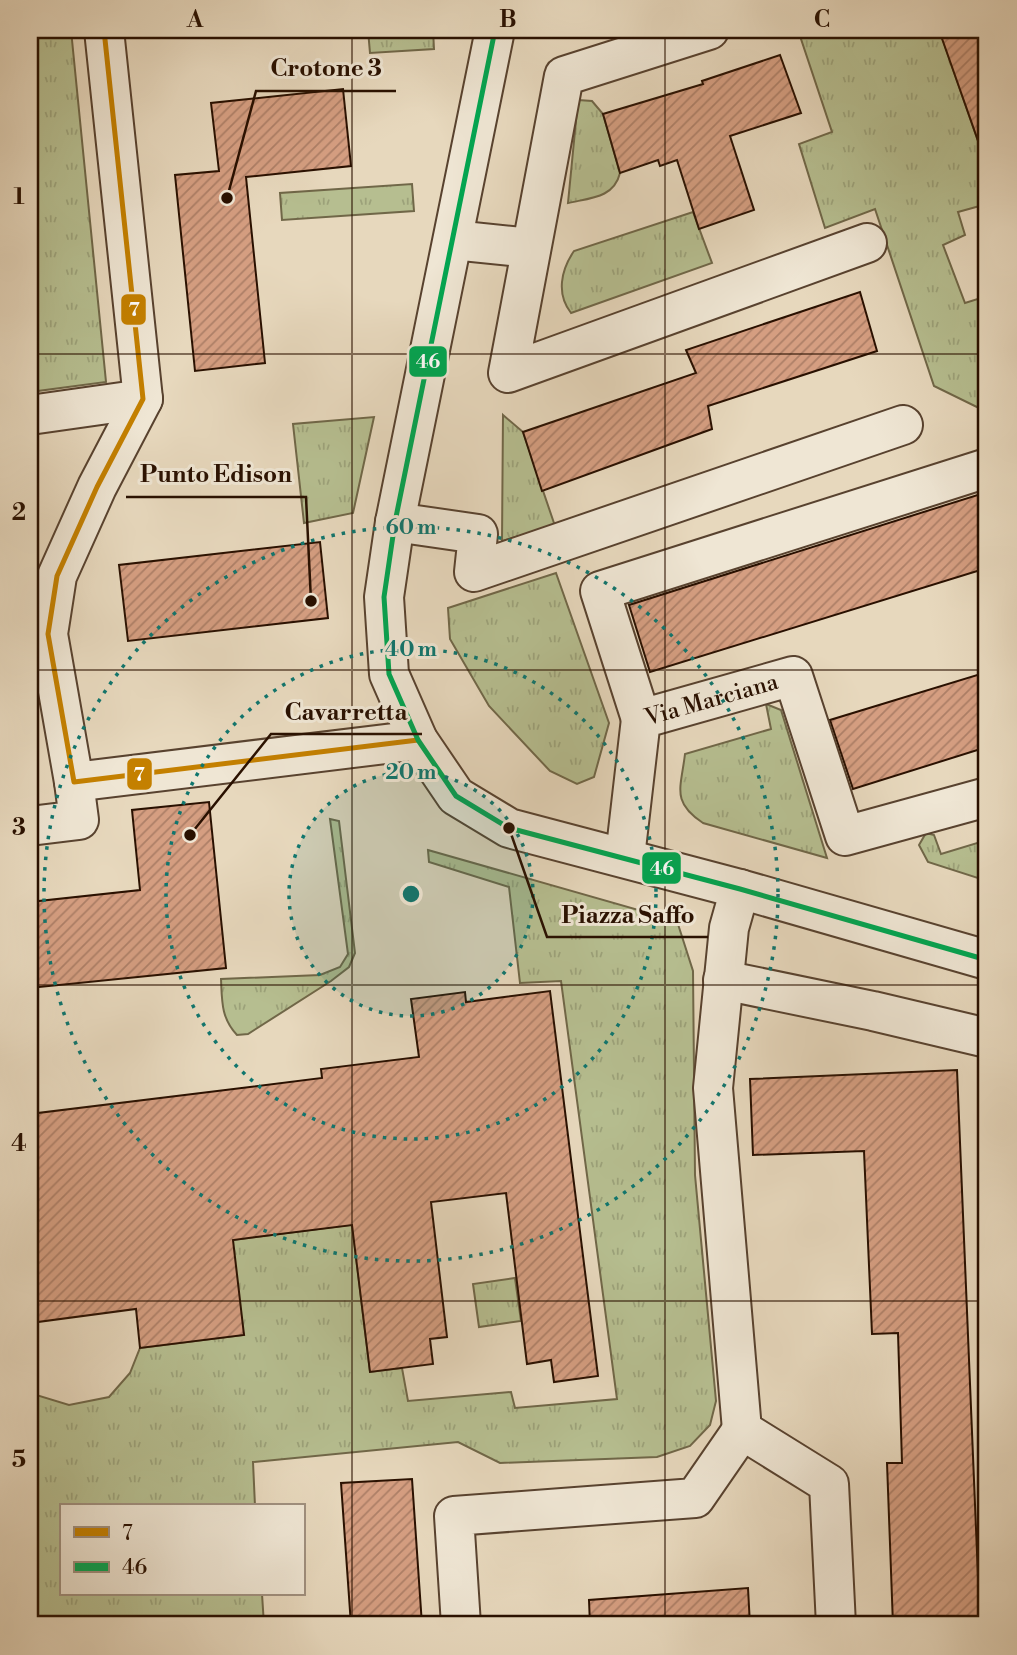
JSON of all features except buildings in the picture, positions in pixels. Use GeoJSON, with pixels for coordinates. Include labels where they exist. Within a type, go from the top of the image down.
{"type":"FeatureCollection","features":[{"type":"Feature","properties":{"kind":"street"},"geometry":{"type":"LineString","coordinates":[[30,826],[79,820],[48,634],[57,576],[97,487],[143,398],[104,30]]}},
{"type":"Feature","properties":{"kind":"street"},"geometry":{"type":"LineString","coordinates":[[495,30],[395,522],[384,597],[390,674],[418,740],[456,796],[509,828],[625,857],[987,961]]}},
{"type":"Feature","properties":{"kind":"street"},"geometry":{"type":"LineString","coordinates":[[709,30],[564,76],[508,373],[867,243]]}},
{"type":"Feature","properties":{"kind":"street"},"geometry":{"type":"LineString","coordinates":[[453,240],[531,248]]}},
{"type":"Feature","properties":{"kind":"street"},"geometry":{"type":"LineString","coordinates":[[30,415],[143,398]]}},
{"type":"Feature","properties":{"kind":"street"},"geometry":{"type":"LineString","coordinates":[[395,522],[478,534],[474,572],[903,425]]}},
{"type":"Feature","properties":{"kind":"street"},"geometry":{"type":"LineString","coordinates":[[641,719],[600,591],[987,468]]}},
{"type":"Feature","properties":{"kind":"street","name":"Via Marciana"},"geometry":{"type":"LineString","coordinates":[[625,857],[641,719],[793,676],[845,836],[987,797]]}},
{"type":"Feature","properties":{"kind":"street"},"geometry":{"type":"LineString","coordinates":[[74,782],[418,740]]}},
{"type":"Feature","properties":{"kind":"street"},"geometry":{"type":"LineString","coordinates":[[461,1625],[454,1516],[695,1498],[742,1430],[713,1088],[729,928],[740,889]]}},
{"type":"Feature","properties":{"kind":"street"},"geometry":{"type":"LineString","coordinates":[[723,980],[987,1038]]}},
{"type":"Feature","properties":{"kind":"street"},"geometry":{"type":"LineString","coordinates":[[742,1430],[828,1484],[836,1625]]}},
{"type":"Feature","properties":{"kind":"green space"},"geometry":{"type":"Polygon","coordinates":[[[30,30],[71,30],[106,382],[30,392],[30,30]]]}},
{"type":"Feature","properties":{"kind":"green space"},"geometry":{"type":"Polygon","coordinates":[[[368,30],[433,30],[434,49],[370,53],[368,30]]]}},
{"type":"Feature","properties":{"kind":"green space"},"geometry":{"type":"Polygon","coordinates":[[[798,30],[946,30],[940,32],[987,167],[987,204],[958,212],[965,235],[943,245],[965,303],[987,296],[987,436],[981,409],[934,386],[875,209],[825,228],[799,144],[832,132],[798,30]]]}},
{"type":"Feature","properties":{"kind":"green space"},"geometry":{"type":"Polygon","coordinates":[[[578,100],[592,101],[603,114],[620,173],[607,192],[568,203],[578,100]]]}},
{"type":"Feature","properties":{"kind":"green space"},"geometry":{"type":"Polygon","coordinates":[[[412,184],[414,211],[282,220],[280,193],[412,184]]]}},
{"type":"Feature","properties":{"kind":"green space"},"geometry":{"type":"Polygon","coordinates":[[[693,212],[712,263],[571,313],[563,298],[562,282],[574,251],[693,212]]]}},
{"type":"Feature","properties":{"kind":"green space"},"geometry":{"type":"Polygon","coordinates":[[[503,415],[523,432],[555,526],[502,541],[503,415]]]}},
{"type":"Feature","properties":{"kind":"green space"},"geometry":{"type":"Polygon","coordinates":[[[374,417],[353,513],[304,523],[293,424],[374,417]]]}},
{"type":"Feature","properties":{"kind":"green space"},"geometry":{"type":"Polygon","coordinates":[[[556,573],[609,723],[594,777],[577,784],[550,771],[489,706],[450,639],[448,608],[556,573]]]}},
{"type":"Feature","properties":{"kind":"green space"},"geometry":{"type":"Polygon","coordinates":[[[766,704],[781,710],[827,858],[703,823],[682,801],[680,785],[685,754],[771,729],[766,704]]]}},
{"type":"Feature","properties":{"kind":"green space"},"geometry":{"type":"Polygon","coordinates":[[[330,819],[339,821],[355,953],[349,967],[248,1034],[237,1035],[225,1016],[221,979],[320,975],[340,967],[348,954],[330,819]]]}},
{"type":"Feature","properties":{"kind":"green space"},"geometry":{"type":"Polygon","coordinates":[[[926,833],[934,835],[941,854],[987,840],[987,881],[928,862],[919,845],[926,833]]]}},
{"type":"Feature","properties":{"kind":"green space"},"geometry":{"type":"Polygon","coordinates":[[[428,850],[677,921],[693,971],[695,1175],[716,1401],[710,1425],[690,1446],[657,1457],[500,1463],[458,1442],[253,1462],[255,1504],[60,1504],[60,1596],[262,1596],[264,1625],[30,1625],[30,1393],[69,1405],[109,1397],[130,1373],[140,1348],[244,1335],[217,1242],[349,1225],[351,1216],[370,1372],[402,1368],[408,1401],[511,1392],[515,1408],[617,1399],[561,981],[520,983],[509,887],[429,862],[428,850]]]}},
{"type":"Feature","properties":{"kind":"green space"},"geometry":{"type":"Polygon","coordinates":[[[515,1278],[521,1321],[479,1327],[473,1284],[515,1278]]]}},
{"type":"Feature","properties":{"kind":"transit line","name":"7"},"geometry":{"type":"LineString","coordinates":[[104,30],[143,399],[97,487],[57,576],[48,634],[74,782],[418,740]]}},
{"type":"Feature","properties":{"kind":"transit line","name":"46"},"geometry":{"type":"LineString","coordinates":[[495,30],[395,522],[384,597],[389,674],[418,740],[456,796],[509,828],[740,889],[987,960]]}},
{"type":"Feature","properties":{"kind":"place","name":"Crotone 3"},"geometry":{"type":"Point","coordinates":[227,198]}},
{"type":"Feature","properties":{"kind":"place","name":"Punto Edison"},"geometry":{"type":"Point","coordinates":[311,601]}},
{"type":"Feature","properties":{"kind":"place","name":"Piazza Saffo"},"geometry":{"type":"Point","coordinates":[509,828]}},
{"type":"Feature","properties":{"kind":"place","name":"Cavarretta"},"geometry":{"type":"Point","coordinates":[190,835]}}]}
